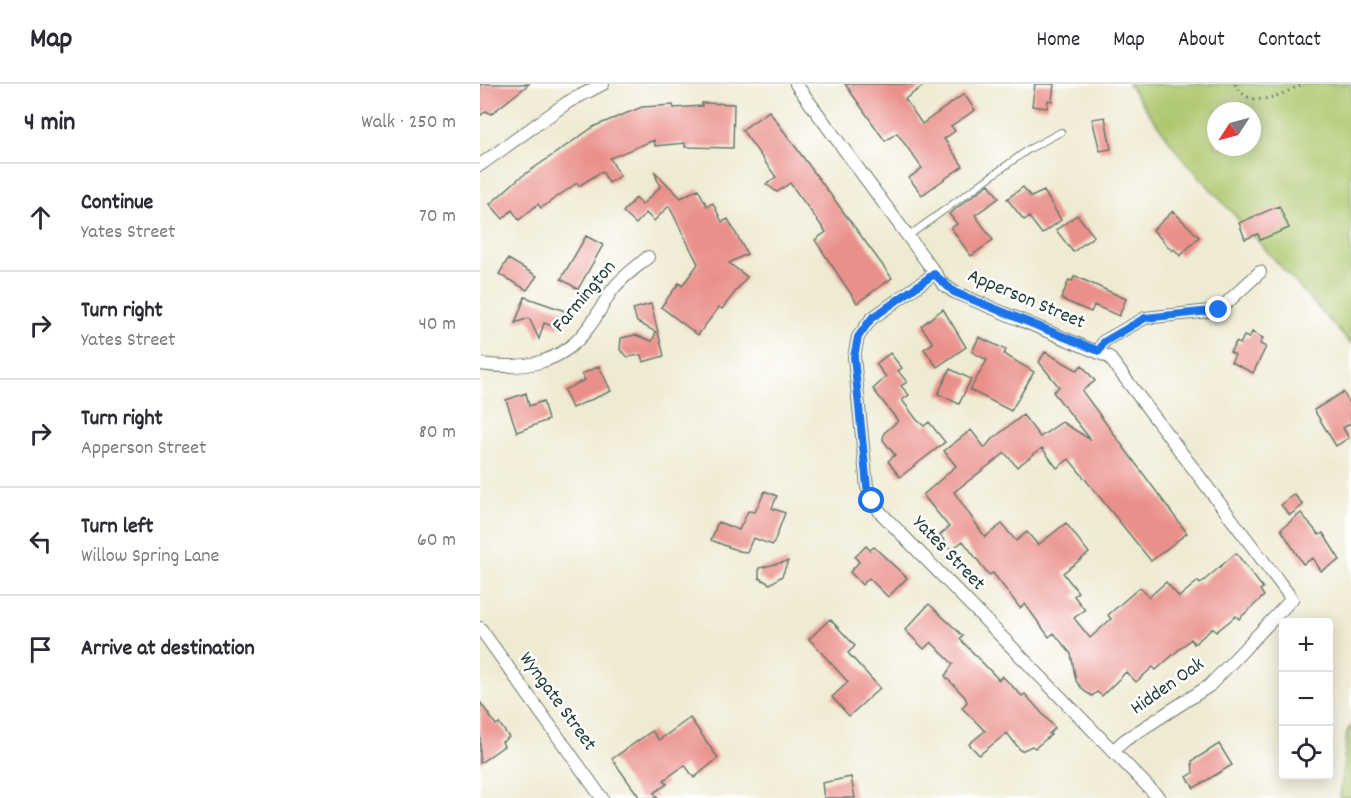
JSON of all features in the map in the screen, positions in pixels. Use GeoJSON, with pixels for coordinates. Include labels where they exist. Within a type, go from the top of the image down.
{"type":"FeatureCollection","features":[{"type":"Feature","properties":{"kind":"street"},"geometry":{"type":"LineString","coordinates":[[480,165],[568,102],[603,84]]}},
{"type":"Feature","properties":{"kind":"street","name":"Apperson Street"},"geometry":{"type":"LineString","coordinates":[[796,84],[934,274],[954,292],[1099,351],[1114,361],[1292,599]]}},
{"type":"Feature","properties":{"kind":"street","name":"Farmington"},"geometry":{"type":"LineString","coordinates":[[480,364],[526,367],[539,364],[566,350],[587,331],[614,287],[648,257]]}},
{"type":"Feature","properties":{"kind":"street"},"geometry":{"type":"LineString","coordinates":[[1099,351],[1104,342],[1145,318],[1219,310],[1260,272]]}},
{"type":"Feature","properties":{"kind":"street","name":"Yates Street"},"geometry":{"type":"LineString","coordinates":[[934,274],[871,319],[858,337],[854,357],[867,487],[872,501],[880,512],[1159,798]]}},
{"type":"Feature","properties":{"kind":"street","name":"Hidden Oak"},"geometry":{"type":"LineString","coordinates":[[1113,751],[1125,740],[1209,686],[1292,599]]}},
{"type":"Feature","properties":{"kind":"street","name":"Wyngate Street"},"geometry":{"type":"LineString","coordinates":[[480,628],[602,798]]}},
{"type":"Feature","properties":{"kind":"lane"},"geometry":{"type":"LineString","coordinates":[[907,237],[1029,149],[1061,132]]}},
{"type":"Feature","properties":{"kind":"path"},"geometry":{"type":"LineString","coordinates":[[1235,84],[1245,96],[1258,100],[1280,95],[1302,84]]}},
{"type":"Feature","properties":{"kind":"green space"},"geometry":{"type":"Polygon","coordinates":[[[1128,84],[1351,84],[1351,344],[1179,154],[1128,84]]]}},
{"type":"Feature","properties":{"kind":"green space"},"geometry":{"type":"Polygon","coordinates":[[[1351,726],[1351,798],[1340,798],[1347,731],[1351,726]]]}},
{"type":"Feature","properties":{"kind":"building"},"geometry":{"type":"Polygon","coordinates":[[[480,84],[529,84],[491,114],[486,111],[480,116],[480,84]]]}},
{"type":"Feature","properties":{"kind":"building"},"geometry":{"type":"Polygon","coordinates":[[[845,84],[926,84],[905,99],[922,124],[964,94],[975,110],[951,126],[955,131],[944,139],[963,166],[922,195],[909,178],[922,168],[897,133],[885,141],[845,84]]]}},
{"type":"Feature","properties":{"kind":"building"},"geometry":{"type":"Polygon","coordinates":[[[1035,84],[1054,84],[1052,101],[1048,100],[1047,108],[1032,106],[1035,84]]]}},
{"type":"Feature","properties":{"kind":"building"},"geometry":{"type":"Polygon","coordinates":[[[702,103],[734,104],[733,148],[685,147],[685,143],[655,146],[654,140],[610,158],[620,176],[609,183],[602,171],[579,186],[577,183],[541,208],[538,204],[519,220],[512,210],[503,219],[490,204],[518,179],[595,126],[642,107],[673,105],[674,108],[702,106],[702,103]]]}},
{"type":"Feature","properties":{"kind":"building"},"geometry":{"type":"Polygon","coordinates":[[[769,111],[892,278],[857,303],[815,240],[826,232],[790,183],[777,192],[766,184],[776,177],[742,130],[769,111]]]}},
{"type":"Feature","properties":{"kind":"building"},"geometry":{"type":"Polygon","coordinates":[[[1105,117],[1111,149],[1100,151],[1092,119],[1105,117]]]}},
{"type":"Feature","properties":{"kind":"building"},"geometry":{"type":"Polygon","coordinates":[[[654,171],[681,198],[698,189],[707,206],[713,203],[722,222],[728,219],[747,254],[729,263],[747,277],[722,309],[719,307],[698,335],[661,307],[679,283],[682,286],[698,264],[669,206],[654,221],[646,213],[636,224],[623,212],[636,198],[642,205],[660,187],[654,171]]]}},
{"type":"Feature","properties":{"kind":"building"},"geometry":{"type":"Polygon","coordinates":[[[989,184],[999,198],[975,215],[993,240],[971,256],[951,228],[957,224],[949,214],[989,184]]]}},
{"type":"Feature","properties":{"kind":"building"},"geometry":{"type":"Polygon","coordinates":[[[1023,187],[1031,197],[1044,191],[1061,220],[1042,234],[1029,217],[1024,220],[1007,199],[1023,187]]]}},
{"type":"Feature","properties":{"kind":"building"},"geometry":{"type":"Polygon","coordinates":[[[1279,206],[1289,228],[1260,240],[1258,234],[1245,239],[1239,223],[1279,206]]]}},
{"type":"Feature","properties":{"kind":"building"},"geometry":{"type":"Polygon","coordinates":[[[1173,211],[1199,237],[1180,256],[1174,249],[1172,251],[1153,230],[1173,211]]]}},
{"type":"Feature","properties":{"kind":"building"},"geometry":{"type":"Polygon","coordinates":[[[1077,215],[1094,236],[1073,252],[1056,230],[1077,215]]]}},
{"type":"Feature","properties":{"kind":"building"},"geometry":{"type":"Polygon","coordinates":[[[586,236],[603,245],[578,289],[561,279],[586,236]]]}},
{"type":"Feature","properties":{"kind":"building"},"geometry":{"type":"Polygon","coordinates":[[[508,259],[537,276],[527,290],[499,274],[508,259]]]}},
{"type":"Feature","properties":{"kind":"building"},"geometry":{"type":"Polygon","coordinates":[[[1075,276],[1126,299],[1119,316],[1094,305],[1091,312],[1061,299],[1069,280],[1072,281],[1075,276]]]}},
{"type":"Feature","properties":{"kind":"building"},"geometry":{"type":"Polygon","coordinates":[[[525,297],[565,311],[558,328],[544,323],[539,339],[529,318],[515,323],[525,297]]]}},
{"type":"Feature","properties":{"kind":"building"},"geometry":{"type":"Polygon","coordinates":[[[651,304],[664,356],[643,362],[641,355],[628,357],[620,350],[621,338],[635,335],[652,341],[656,332],[637,322],[633,309],[651,304]]]}},
{"type":"Feature","properties":{"kind":"building"},"geometry":{"type":"Polygon","coordinates":[[[943,309],[966,347],[937,367],[924,349],[933,343],[921,326],[943,309]]]}},
{"type":"Feature","properties":{"kind":"building"},"geometry":{"type":"Polygon","coordinates":[[[1252,332],[1263,338],[1260,344],[1266,347],[1253,373],[1231,362],[1235,355],[1230,352],[1236,342],[1240,344],[1244,336],[1249,338],[1252,332]]]}},
{"type":"Feature","properties":{"kind":"building"},"geometry":{"type":"Polygon","coordinates":[[[979,337],[1006,350],[1004,354],[1034,372],[1011,411],[970,390],[987,360],[972,352],[979,337]]]}},
{"type":"Feature","properties":{"kind":"building"},"geometry":{"type":"Polygon","coordinates":[[[1045,352],[1077,370],[1082,365],[1095,381],[1082,391],[1187,533],[1151,561],[1069,459],[1057,468],[1042,448],[1017,467],[1005,453],[954,492],[985,537],[1002,524],[1016,541],[1027,532],[1038,545],[1066,523],[1089,553],[1063,573],[1078,592],[1074,596],[1085,610],[1074,618],[1090,638],[1111,619],[1108,615],[1140,587],[1149,597],[1166,582],[1179,597],[1198,581],[1200,584],[1236,553],[1263,588],[1260,590],[1264,596],[1239,619],[1236,616],[1216,632],[1213,628],[1194,644],[1191,639],[1156,670],[1153,667],[1136,682],[1126,672],[1102,696],[1097,692],[1092,696],[1084,691],[1076,681],[1071,654],[1054,633],[1049,637],[1025,604],[1020,608],[993,573],[989,575],[963,541],[951,550],[940,535],[949,527],[923,495],[956,466],[944,451],[971,430],[985,448],[990,441],[1023,415],[1040,437],[1062,422],[1091,440],[1053,392],[1059,387],[1039,362],[1045,352]]]}},
{"type":"Feature","properties":{"kind":"building"},"geometry":{"type":"Polygon","coordinates":[[[890,353],[902,368],[898,371],[907,382],[901,386],[909,395],[902,400],[917,420],[924,426],[929,422],[945,442],[900,477],[888,461],[895,455],[883,440],[884,433],[898,421],[873,389],[886,377],[876,364],[890,353]]]}},
{"type":"Feature","properties":{"kind":"building"},"geometry":{"type":"Polygon","coordinates":[[[599,366],[611,391],[572,408],[564,390],[585,380],[582,374],[599,366]]]}},
{"type":"Feature","properties":{"kind":"building"},"geometry":{"type":"Polygon","coordinates":[[[950,369],[971,379],[959,404],[938,394],[950,369]]]}},
{"type":"Feature","properties":{"kind":"building"},"geometry":{"type":"Polygon","coordinates":[[[1343,392],[1351,406],[1351,423],[1343,428],[1349,438],[1336,446],[1314,410],[1343,392]]]}},
{"type":"Feature","properties":{"kind":"building"},"geometry":{"type":"Polygon","coordinates":[[[526,393],[529,406],[543,401],[548,420],[517,432],[506,400],[526,393]]]}},
{"type":"Feature","properties":{"kind":"building"},"geometry":{"type":"Polygon","coordinates":[[[765,491],[777,496],[772,508],[785,513],[773,545],[753,538],[747,552],[711,540],[718,522],[739,530],[748,511],[755,512],[765,491]]]}},
{"type":"Feature","properties":{"kind":"building"},"geometry":{"type":"Polygon","coordinates":[[[1294,494],[1303,505],[1290,515],[1281,505],[1294,494]]]}},
{"type":"Feature","properties":{"kind":"building"},"geometry":{"type":"Polygon","coordinates":[[[1301,513],[1319,535],[1323,533],[1340,560],[1321,571],[1313,558],[1303,564],[1281,529],[1301,513]]]}},
{"type":"Feature","properties":{"kind":"building"},"geometry":{"type":"Polygon","coordinates":[[[866,546],[870,550],[874,547],[907,578],[888,597],[869,578],[862,585],[850,572],[859,562],[855,557],[866,546]]]}},
{"type":"Feature","properties":{"kind":"building"},"geometry":{"type":"Polygon","coordinates":[[[788,561],[782,576],[770,584],[759,578],[759,568],[788,561]]]}},
{"type":"Feature","properties":{"kind":"building"},"geometry":{"type":"Polygon","coordinates":[[[929,604],[963,636],[960,639],[999,680],[1002,676],[1022,696],[1025,694],[1055,728],[1049,734],[1051,735],[1035,748],[1032,746],[1021,751],[1007,733],[979,755],[969,744],[985,731],[962,708],[967,702],[965,697],[945,676],[953,664],[931,642],[924,649],[905,630],[929,604]]]}},
{"type":"Feature","properties":{"kind":"building"},"geometry":{"type":"Polygon","coordinates":[[[830,619],[855,646],[848,653],[880,688],[849,716],[832,697],[848,682],[809,639],[830,619]]]}},
{"type":"Feature","properties":{"kind":"building"},"geometry":{"type":"Polygon","coordinates":[[[480,702],[496,725],[499,723],[509,737],[502,742],[504,746],[480,763],[480,702]]]}},
{"type":"Feature","properties":{"kind":"building"},"geometry":{"type":"Polygon","coordinates":[[[690,718],[718,758],[694,778],[685,765],[664,780],[667,784],[654,793],[658,798],[640,798],[612,759],[652,731],[659,740],[690,718]]]}},
{"type":"Feature","properties":{"kind":"building"},"geometry":{"type":"Polygon","coordinates":[[[1219,744],[1232,765],[1194,788],[1187,777],[1193,773],[1192,761],[1219,744]]]}},
{"type":"Feature","properties":{"kind":"building"},"geometry":{"type":"Polygon","coordinates":[[[851,777],[855,798],[824,798],[822,783],[851,777]]]}},
{"type":"Feature","properties":{"kind":"route"},"geometry":{"type":"LineString","coordinates":[[872,501],[867,487],[854,357],[858,337],[871,319],[934,274],[954,292],[1099,351],[1104,342],[1145,318],[1219,310]]}}]}
